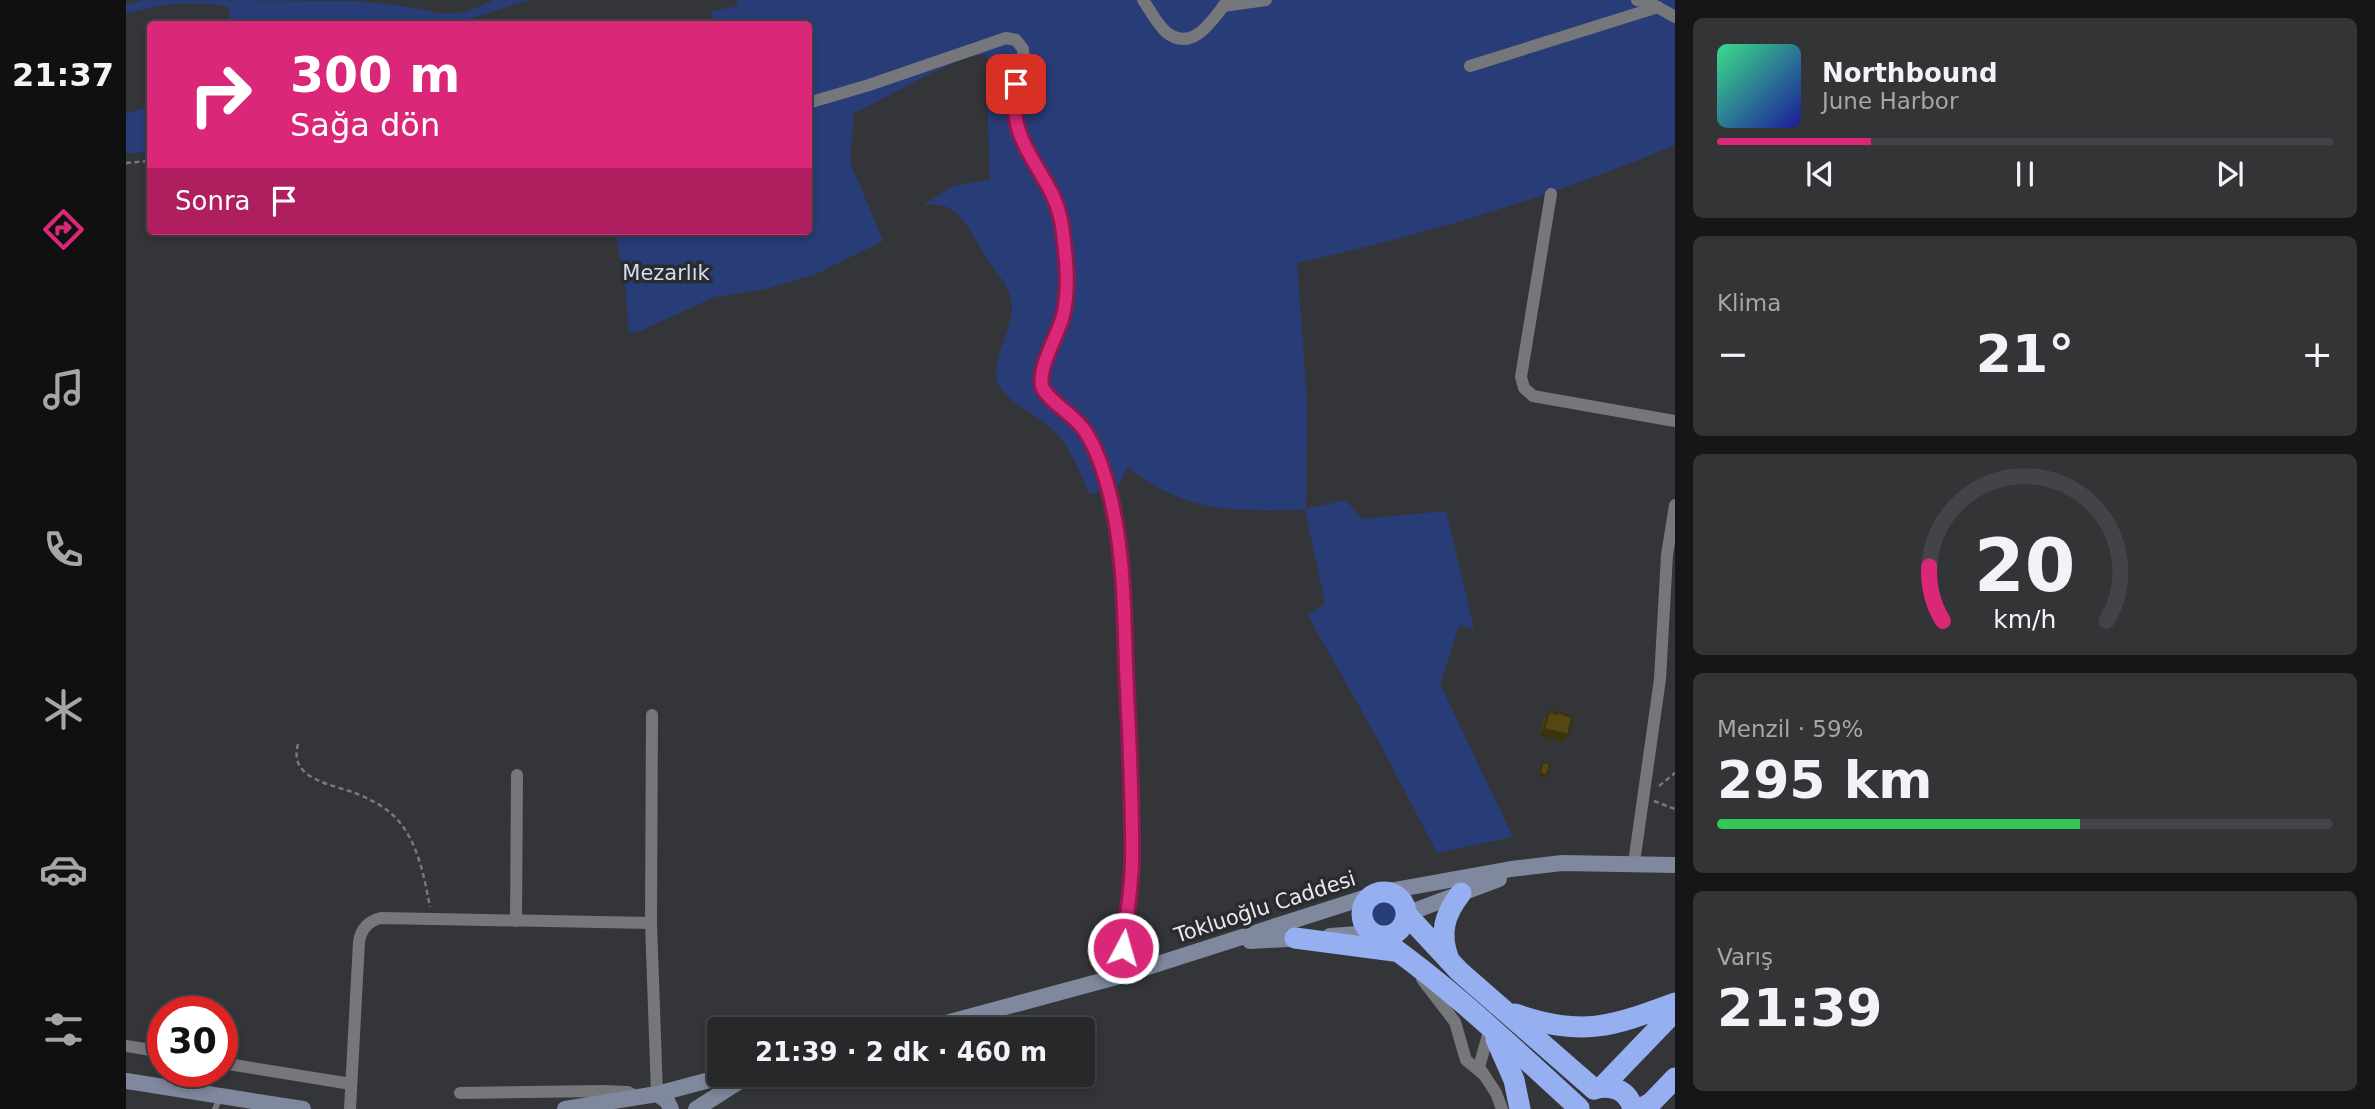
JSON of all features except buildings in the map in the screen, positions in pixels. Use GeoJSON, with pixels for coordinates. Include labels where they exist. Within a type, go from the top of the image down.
{"type":"FeatureCollection","features":[{"type":"Feature","properties":{"kind":"highway"},"geometry":{"type":"LineString","coordinates":[[1675,1011],[1598,1088],[1586,1094],[1579,1108],[1490,1028],[1400,952],[1374,934],[1365,925],[1363,910],[1370,898],[1380,893],[1397,896],[1403,901],[1407,915],[1450,962],[1598,1088],[1620,1090],[1648,1108],[1675,1078]]}},
{"type":"Feature","properties":{"kind":"highway"},"geometry":{"type":"LineString","coordinates":[[1450,962],[1443,945],[1443,926],[1449,908],[1461,893]]}},
{"type":"Feature","properties":{"kind":"highway"},"geometry":{"type":"LineString","coordinates":[[1374,934],[1382,937],[1396,933],[1407,915]]}},
{"type":"Feature","properties":{"kind":"highway"},"geometry":{"type":"LineString","coordinates":[[1295,939],[1400,952]]}},
{"type":"Feature","properties":{"kind":"highway"},"geometry":{"type":"LineString","coordinates":[[1506,1011],[1548,1025],[1596,1027],[1621,1022],[1675,1003]]}},
{"type":"Feature","properties":{"kind":"highway"},"geometry":{"type":"LineString","coordinates":[[1490,1028],[1512,1073],[1520,1109]]}},
{"type":"Feature","properties":{"kind":"street"},"geometry":{"type":"LineString","coordinates":[[1143,0],[1165,31],[1181,38],[1193,37],[1205,29],[1225,3],[1266,0]]}},
{"type":"Feature","properties":{"kind":"street"},"geometry":{"type":"LineString","coordinates":[[1637,0],[1658,7],[1675,17]]}},
{"type":"Feature","properties":{"kind":"street"},"geometry":{"type":"LineString","coordinates":[[1470,66],[1658,7]]}},
{"type":"Feature","properties":{"kind":"street"},"geometry":{"type":"LineString","coordinates":[[812,102],[1006,38],[1016,40],[1023,49],[1024,61],[1015,93],[1016,124],[1028,156],[1057,205],[1068,273],[1063,316],[1043,371],[1042,385],[1048,396],[1083,428],[1098,454],[1116,517],[1123,571],[1132,865],[1120,976]]}},
{"type":"Feature","properties":{"kind":"street"},"geometry":{"type":"LineString","coordinates":[[1551,194],[1521,377],[1524,388],[1533,396],[1675,421]]}},
{"type":"Feature","properties":{"kind":"street"},"geometry":{"type":"LineString","coordinates":[[1634,863],[1660,679],[1667,555],[1675,505]]}},
{"type":"Feature","properties":{"kind":"street"},"geometry":{"type":"LineString","coordinates":[[652,715],[651,923],[657,1094]]}},
{"type":"Feature","properties":{"kind":"street"},"geometry":{"type":"LineString","coordinates":[[516,920],[517,775]]}},
{"type":"Feature","properties":{"kind":"street","name":"Tokluoğlu Caddesi"},"geometry":{"type":"LineString","coordinates":[[968,1017],[1120,976],[1380,893],[1530,866],[1570,863],[1675,865]]}},
{"type":"Feature","properties":{"kind":"street"},"geometry":{"type":"LineString","coordinates":[[1407,915],[1530,866]]}},
{"type":"Feature","properties":{"kind":"street"},"geometry":{"type":"LineString","coordinates":[[350,1109],[359,942],[362,931],[370,922],[381,918],[651,923]]}},
{"type":"Feature","properties":{"kind":"street"},"geometry":{"type":"LineString","coordinates":[[1226,942],[1374,934]]}},
{"type":"Feature","properties":{"kind":"street"},"geometry":{"type":"LineString","coordinates":[[1400,952],[1450,1015],[1459,1030],[1466,1060],[1484,1076]]}},
{"type":"Feature","properties":{"kind":"street"},"geometry":{"type":"LineString","coordinates":[[1490,1028],[1479,1065],[1502,1109]]}},
{"type":"Feature","properties":{"kind":"street"},"geometry":{"type":"LineString","coordinates":[[126,1046],[147,1049]]}},
{"type":"Feature","properties":{"kind":"street"},"geometry":{"type":"LineString","coordinates":[[238,1066],[351,1084]]}},
{"type":"Feature","properties":{"kind":"street"},"geometry":{"type":"LineString","coordinates":[[126,1081],[218,1102],[303,1109]]}},
{"type":"Feature","properties":{"kind":"street"},"geometry":{"type":"LineString","coordinates":[[565,1109],[636,1103],[657,1094],[707,1081]]}},
{"type":"Feature","properties":{"kind":"street"},"geometry":{"type":"LineString","coordinates":[[696,1109],[731,1087]]}},
{"type":"Feature","properties":{"kind":"street"},"geometry":{"type":"LineString","coordinates":[[460,1094],[628,1092],[636,1103]]}},
{"type":"Feature","properties":{"kind":"street"},"geometry":{"type":"LineString","coordinates":[[657,1094],[667,1101],[671,1109]]}},
{"type":"Feature","properties":{"kind":"path"},"geometry":{"type":"LineString","coordinates":[[126,163],[147,161]]}},
{"type":"Feature","properties":{"kind":"path"},"geometry":{"type":"LineString","coordinates":[[298,744],[296,757],[305,774],[375,802],[404,828],[415,848],[432,919]]}},
{"type":"Feature","properties":{"kind":"path"},"geometry":{"type":"LineString","coordinates":[[1644,797],[1675,773]]}},
{"type":"Feature","properties":{"kind":"path"},"geometry":{"type":"LineString","coordinates":[[1644,797],[1675,809]]}},
{"type":"Feature","properties":{"kind":"green space"},"geometry":{"type":"Polygon","coordinates":[[[143,0],[357,1],[443,14],[466,12],[494,0],[530,0],[462,21],[230,21],[229,7],[190,3],[152,7],[126,14],[126,5],[143,0]]]}},
{"type":"Feature","properties":{"kind":"green space","name":"Mezarlık"},"geometry":{"type":"Polygon","coordinates":[[[737,0],[1675,0],[1675,145],[1489,213],[1394,240],[1297,263],[1307,400],[1306,509],[1346,500],[1362,519],[1446,511],[1474,629],[1459,625],[1440,684],[1513,837],[1437,853],[1376,736],[1308,616],[1325,603],[1305,510],[1233,509],[1191,502],[1170,494],[1127,467],[1118,487],[1089,494],[1074,459],[1059,436],[1010,398],[999,385],[996,368],[1011,317],[1009,294],[962,219],[945,207],[922,206],[953,186],[990,180],[987,99],[990,63],[985,55],[960,60],[854,113],[850,162],[883,241],[814,275],[765,289],[715,297],[642,330],[629,333],[625,282],[616,235],[812,235],[812,21],[712,21],[711,11],[738,6],[737,0]]]}},
{"type":"Feature","properties":{"kind":"green space"},"geometry":{"type":"Polygon","coordinates":[[[147,107],[147,151],[126,154],[126,114],[147,107]]]}},
{"type":"Feature","properties":{"kind":"green space"},"geometry":{"type":"Polygon","coordinates":[[[1384,897],[1396,902],[1401,914],[1396,926],[1384,931],[1372,926],[1367,914],[1372,902],[1384,897]]]}},
{"type":"Feature","properties":{"kind":"route"},"geometry":{"type":"LineString","coordinates":[[1016,84],[1016,124],[1028,156],[1057,205],[1067,261],[1066,302],[1059,330],[1043,371],[1042,385],[1048,396],[1083,428],[1098,454],[1110,492],[1120,542],[1125,600],[1132,865],[1123,948]]}}]}
